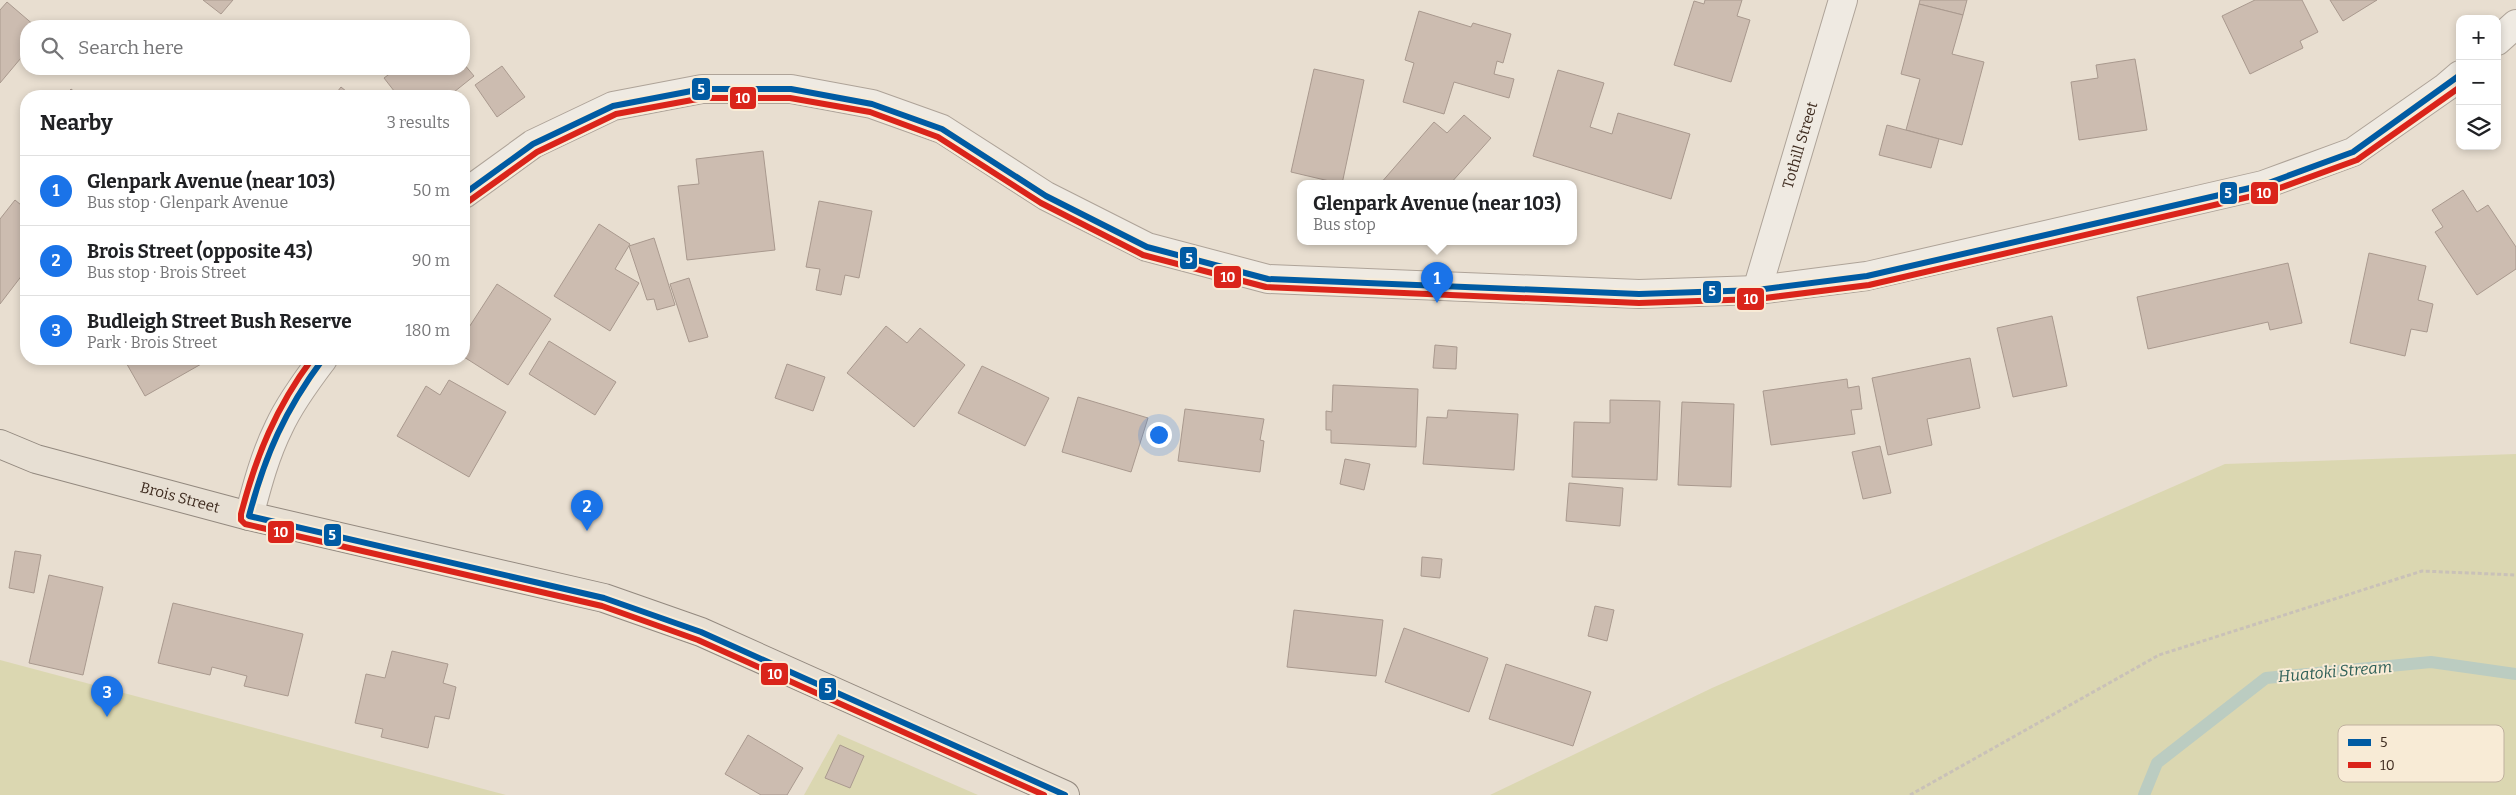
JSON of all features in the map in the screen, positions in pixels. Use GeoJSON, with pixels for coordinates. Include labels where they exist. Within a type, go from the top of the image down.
{"type":"FeatureCollection","features":[{"type":"Feature","properties":{"kind":"main road","name":"Brois Street"},"geometry":{"type":"LineString","coordinates":[[0,444],[36,459],[249,516],[604,598],[701,632],[1065,795]]}},
{"type":"Feature","properties":{"kind":"street","name":"Tothill Street"},"geometry":{"type":"LineString","coordinates":[[1757,290],[1843,0]]}},
{"type":"Feature","properties":{"kind":"street"},"geometry":{"type":"LineString","coordinates":[[2501,37],[2516,24]]}},
{"type":"Feature","properties":{"kind":"street"},"geometry":{"type":"LineString","coordinates":[[470,190],[533,144],[614,106],[702,89],[791,89],[872,104],[942,129],[1046,196],[1147,247],[1268,279],[1639,294],[1757,290],[1867,276],[2263,185],[2353,152],[2456,78]]}},
{"type":"Feature","properties":{"kind":"street"},"geometry":{"type":"LineString","coordinates":[[249,516],[260,477],[279,427],[301,388],[319,365]]}},
{"type":"Feature","properties":{"kind":"path"},"geometry":{"type":"LineString","coordinates":[[1910,795],[2159,655],[2422,571],[2516,574]]}},
{"type":"Feature","properties":{"kind":"shaded area"},"geometry":{"type":"Polygon","coordinates":[[[2516,454],[2516,795],[1490,795],[1712,688],[2225,464],[2516,454]]]}},
{"type":"Feature","properties":{"kind":"shaded area"},"geometry":{"type":"Polygon","coordinates":[[[0,660],[506,795],[0,795],[0,660]]]}},
{"type":"Feature","properties":{"kind":"shaded area"},"geometry":{"type":"Polygon","coordinates":[[[838,734],[978,795],[804,795],[838,734]]]}},
{"type":"Feature","properties":{"kind":"building"},"geometry":{"type":"Polygon","coordinates":[[[203,0],[233,0],[221,14],[203,0]]]}},
{"type":"Feature","properties":{"kind":"building"},"geometry":{"type":"Polygon","coordinates":[[[1705,0],[1742,0],[1737,16],[1750,20],[1731,82],[1674,65],[1694,1],[1704,4],[1705,0]]]}},
{"type":"Feature","properties":{"kind":"building"},"geometry":{"type":"Polygon","coordinates":[[[1920,0],[1967,0],[1963,15],[1919,4],[1920,0]]]}},
{"type":"Feature","properties":{"kind":"building"},"geometry":{"type":"Polygon","coordinates":[[[2255,0],[2302,0],[2318,32],[2300,41],[2303,48],[2250,74],[2222,16],[2255,0]]]}},
{"type":"Feature","properties":{"kind":"building"},"geometry":{"type":"Polygon","coordinates":[[[2330,0],[2377,0],[2343,21],[2330,0]]]}},
{"type":"Feature","properties":{"kind":"building"},"geometry":{"type":"Polygon","coordinates":[[[7,2],[28,20],[20,20],[20,59],[0,83],[0,10],[7,2]]]}},
{"type":"Feature","properties":{"kind":"building"},"geometry":{"type":"Polygon","coordinates":[[[1919,4],[1963,15],[1952,54],[1984,62],[1962,145],[1906,130],[1920,79],[1901,74],[1919,4]]]}},
{"type":"Feature","properties":{"kind":"building"},"geometry":{"type":"Polygon","coordinates":[[[1419,11],[1471,27],[1473,23],[1511,34],[1503,63],[1497,61],[1494,74],[1514,79],[1509,98],[1454,82],[1444,114],[1403,102],[1414,63],[1405,60],[1419,11]]]}},
{"type":"Feature","properties":{"kind":"building"},"geometry":{"type":"Polygon","coordinates":[[[2135,59],[2147,130],[2079,140],[2071,82],[2098,78],[2096,65],[2135,59]]]}},
{"type":"Feature","properties":{"kind":"building"},"geometry":{"type":"Polygon","coordinates":[[[502,66],[525,97],[497,117],[475,85],[502,66]]]}},
{"type":"Feature","properties":{"kind":"building"},"geometry":{"type":"Polygon","coordinates":[[[1314,69],[1364,80],[1343,180],[1325,180],[1291,172],[1314,69]]]}},
{"type":"Feature","properties":{"kind":"building"},"geometry":{"type":"Polygon","coordinates":[[[1558,70],[1604,83],[1590,127],[1612,134],[1618,113],[1690,134],[1671,199],[1533,156],[1558,70]]]}},
{"type":"Feature","properties":{"kind":"building"},"geometry":{"type":"Polygon","coordinates":[[[470,71],[474,76],[456,90],[393,90],[384,78],[388,75],[470,75],[470,71]]]}},
{"type":"Feature","properties":{"kind":"building"},"geometry":{"type":"Polygon","coordinates":[[[1464,115],[1491,138],[1454,180],[1383,180],[1434,122],[1447,133],[1464,115]]]}},
{"type":"Feature","properties":{"kind":"building"},"geometry":{"type":"Polygon","coordinates":[[[1887,125],[1939,139],[1931,168],[1879,155],[1887,125]]]}},
{"type":"Feature","properties":{"kind":"building"},"geometry":{"type":"Polygon","coordinates":[[[763,151],[775,250],[687,260],[678,186],[699,184],[696,159],[763,151]]]}},
{"type":"Feature","properties":{"kind":"building"},"geometry":{"type":"Polygon","coordinates":[[[2463,190],[2477,212],[2488,205],[2516,247],[2516,269],[2477,295],[2435,232],[2443,227],[2432,210],[2463,190]]]}},
{"type":"Feature","properties":{"kind":"building"},"geometry":{"type":"Polygon","coordinates":[[[15,200],[20,204],[20,278],[0,304],[0,219],[15,200]]]}},
{"type":"Feature","properties":{"kind":"building"},"geometry":{"type":"Polygon","coordinates":[[[819,201],[872,211],[859,278],[845,275],[841,295],[816,290],[820,269],[806,267],[819,201]]]}},
{"type":"Feature","properties":{"kind":"building"},"geometry":{"type":"Polygon","coordinates":[[[599,224],[630,244],[615,269],[639,283],[610,331],[554,296],[599,224]]]}},
{"type":"Feature","properties":{"kind":"building"},"geometry":{"type":"Polygon","coordinates":[[[654,238],[675,305],[657,310],[654,299],[647,300],[629,246],[654,238]]]}},
{"type":"Feature","properties":{"kind":"building"},"geometry":{"type":"Polygon","coordinates":[[[2369,253],[2426,266],[2418,300],[2433,304],[2427,332],[2411,329],[2405,356],[2350,343],[2369,253]]]}},
{"type":"Feature","properties":{"kind":"building"},"geometry":{"type":"Polygon","coordinates":[[[2288,263],[2302,323],[2270,330],[2268,322],[2148,349],[2137,297],[2288,263]]]}},
{"type":"Feature","properties":{"kind":"building"},"geometry":{"type":"Polygon","coordinates":[[[689,278],[708,337],[689,342],[670,284],[689,278]]]}},
{"type":"Feature","properties":{"kind":"building"},"geometry":{"type":"Polygon","coordinates":[[[497,284],[551,319],[508,385],[470,361],[470,326],[497,284]]]}},
{"type":"Feature","properties":{"kind":"building"},"geometry":{"type":"Polygon","coordinates":[[[2052,316],[2067,386],[2013,397],[1997,328],[2052,316]]]}},
{"type":"Feature","properties":{"kind":"building"},"geometry":{"type":"Polygon","coordinates":[[[886,326],[907,343],[920,328],[965,365],[914,427],[847,373],[886,326]]]}},
{"type":"Feature","properties":{"kind":"building"},"geometry":{"type":"Polygon","coordinates":[[[549,341],[616,382],[595,415],[529,374],[549,341]]]}},
{"type":"Feature","properties":{"kind":"building"},"geometry":{"type":"Polygon","coordinates":[[[1435,345],[1457,347],[1456,369],[1433,368],[1435,345]]]}},
{"type":"Feature","properties":{"kind":"building"},"geometry":{"type":"Polygon","coordinates":[[[1970,358],[1980,408],[1927,419],[1932,445],[1888,455],[1872,378],[1970,358]]]}},
{"type":"Feature","properties":{"kind":"building"},"geometry":{"type":"Polygon","coordinates":[[[787,364],[825,377],[813,411],[775,398],[787,364]]]}},
{"type":"Feature","properties":{"kind":"building"},"geometry":{"type":"Polygon","coordinates":[[[127,365],[199,365],[145,396],[127,365]]]}},
{"type":"Feature","properties":{"kind":"building"},"geometry":{"type":"Polygon","coordinates":[[[982,366],[1049,398],[1025,446],[958,413],[982,366]]]}},
{"type":"Feature","properties":{"kind":"building"},"geometry":{"type":"Polygon","coordinates":[[[1847,379],[1848,388],[1859,386],[1862,409],[1851,410],[1855,434],[1771,445],[1763,391],[1847,379]]]}},
{"type":"Feature","properties":{"kind":"building"},"geometry":{"type":"Polygon","coordinates":[[[449,380],[506,412],[469,477],[397,436],[426,386],[440,395],[449,380]]]}},
{"type":"Feature","properties":{"kind":"building"},"geometry":{"type":"Polygon","coordinates":[[[1333,385],[1418,389],[1416,447],[1331,443],[1331,430],[1326,430],[1326,411],[1332,412],[1333,385]]]}},
{"type":"Feature","properties":{"kind":"building"},"geometry":{"type":"Polygon","coordinates":[[[1078,397],[1148,418],[1131,472],[1062,452],[1078,397]]]}},
{"type":"Feature","properties":{"kind":"building"},"geometry":{"type":"Polygon","coordinates":[[[1610,400],[1660,401],[1657,480],[1572,477],[1574,422],[1610,423],[1610,400]]]}},
{"type":"Feature","properties":{"kind":"building"},"geometry":{"type":"Polygon","coordinates":[[[1682,402],[1734,404],[1731,487],[1678,485],[1682,402]]]}},
{"type":"Feature","properties":{"kind":"building"},"geometry":{"type":"Polygon","coordinates":[[[1185,409],[1264,419],[1260,440],[1264,441],[1260,472],[1178,461],[1185,409]]]}},
{"type":"Feature","properties":{"kind":"building"},"geometry":{"type":"Polygon","coordinates":[[[1448,410],[1518,414],[1514,470],[1423,464],[1427,417],[1447,418],[1448,410]]]}},
{"type":"Feature","properties":{"kind":"building"},"geometry":{"type":"Polygon","coordinates":[[[1880,446],[1891,493],[1863,499],[1852,452],[1880,446]]]}},
{"type":"Feature","properties":{"kind":"building"},"geometry":{"type":"Polygon","coordinates":[[[1345,459],[1370,464],[1364,490],[1340,484],[1345,459]]]}},
{"type":"Feature","properties":{"kind":"building"},"geometry":{"type":"Polygon","coordinates":[[[1569,483],[1623,488],[1620,526],[1566,521],[1569,483]]]}},
{"type":"Feature","properties":{"kind":"building"},"geometry":{"type":"Polygon","coordinates":[[[15,551],[41,555],[34,593],[9,588],[15,551]]]}},
{"type":"Feature","properties":{"kind":"building"},"geometry":{"type":"Polygon","coordinates":[[[1422,557],[1442,559],[1440,578],[1421,576],[1422,557]]]}},
{"type":"Feature","properties":{"kind":"building"},"geometry":{"type":"Polygon","coordinates":[[[49,575],[103,587],[83,675],[29,663],[49,575]]]}},
{"type":"Feature","properties":{"kind":"building"},"geometry":{"type":"Polygon","coordinates":[[[173,603],[303,634],[288,696],[244,686],[247,676],[212,667],[210,675],[158,663],[173,603]]]}},
{"type":"Feature","properties":{"kind":"building"},"geometry":{"type":"Polygon","coordinates":[[[1595,606],[1614,610],[1607,641],[1588,636],[1595,606]]]}},
{"type":"Feature","properties":{"kind":"building"},"geometry":{"type":"Polygon","coordinates":[[[1294,610],[1383,620],[1376,676],[1287,667],[1294,610]]]}},
{"type":"Feature","properties":{"kind":"building"},"geometry":{"type":"Polygon","coordinates":[[[1404,628],[1488,658],[1469,712],[1385,682],[1404,628]]]}},
{"type":"Feature","properties":{"kind":"building"},"geometry":{"type":"Polygon","coordinates":[[[392,651],[448,664],[443,683],[456,687],[449,719],[435,716],[428,748],[381,737],[383,729],[355,723],[366,674],[385,678],[392,651]]]}},
{"type":"Feature","properties":{"kind":"building"},"geometry":{"type":"Polygon","coordinates":[[[1506,664],[1591,692],[1573,746],[1489,719],[1506,664]]]}},
{"type":"Feature","properties":{"kind":"building"},"geometry":{"type":"Polygon","coordinates":[[[748,735],[803,768],[787,795],[761,795],[725,774],[748,735]]]}},
{"type":"Feature","properties":{"kind":"building"},"geometry":{"type":"Polygon","coordinates":[[[840,745],[864,756],[850,788],[825,778],[840,745]]]}},
{"type":"Feature","properties":{"kind":"waterway","name":"Huatoki Stream"},"geometry":{"type":"LineString","coordinates":[[2144,795],[2157,763],[2266,678],[2431,662],[2516,674]]}},
{"type":"Feature","properties":{"kind":"transit line","name":"5"},"geometry":{"type":"LineString","coordinates":[[470,190],[533,144],[613,106],[702,89],[791,89],[872,104],[942,129],[1046,196],[1147,247],[1268,279],[1639,294],[1757,290],[1867,276],[2263,185],[2353,152],[2456,78]]}},
{"type":"Feature","properties":{"kind":"transit line","name":"10"},"geometry":{"type":"LineString","coordinates":[[470,200],[537,152],[616,114],[703,98],[790,98],[870,112],[938,137],[1041,203],[1143,255],[1266,287],[1639,303],[1757,299],[1869,285],[2266,193],[2357,160],[2456,90]]}},
{"type":"Feature","properties":{"kind":"transit line","name":"10"},"geometry":{"type":"LineString","coordinates":[[308,365],[278,414],[253,472],[241,514],[241,520],[245,524],[602,606],[698,640],[1044,795]]}},
{"type":"Feature","properties":{"kind":"transit line","name":"5"},"geometry":{"type":"LineString","coordinates":[[319,365],[287,415],[269,453],[249,516],[604,598],[701,632],[1065,795]]}},
{"type":"Feature","properties":{"kind":"place","name":"Glenpark Avenue (near 103)"},"geometry":{"type":"Point","coordinates":[1437,303]}},
{"type":"Feature","properties":{"kind":"place","name":"Brois Street (opposite 43)"},"geometry":{"type":"Point","coordinates":[587,531]}},
{"type":"Feature","properties":{"kind":"place","name":"Budleigh Street Bush Reserve"},"geometry":{"type":"Point","coordinates":[107,717]}}]}
